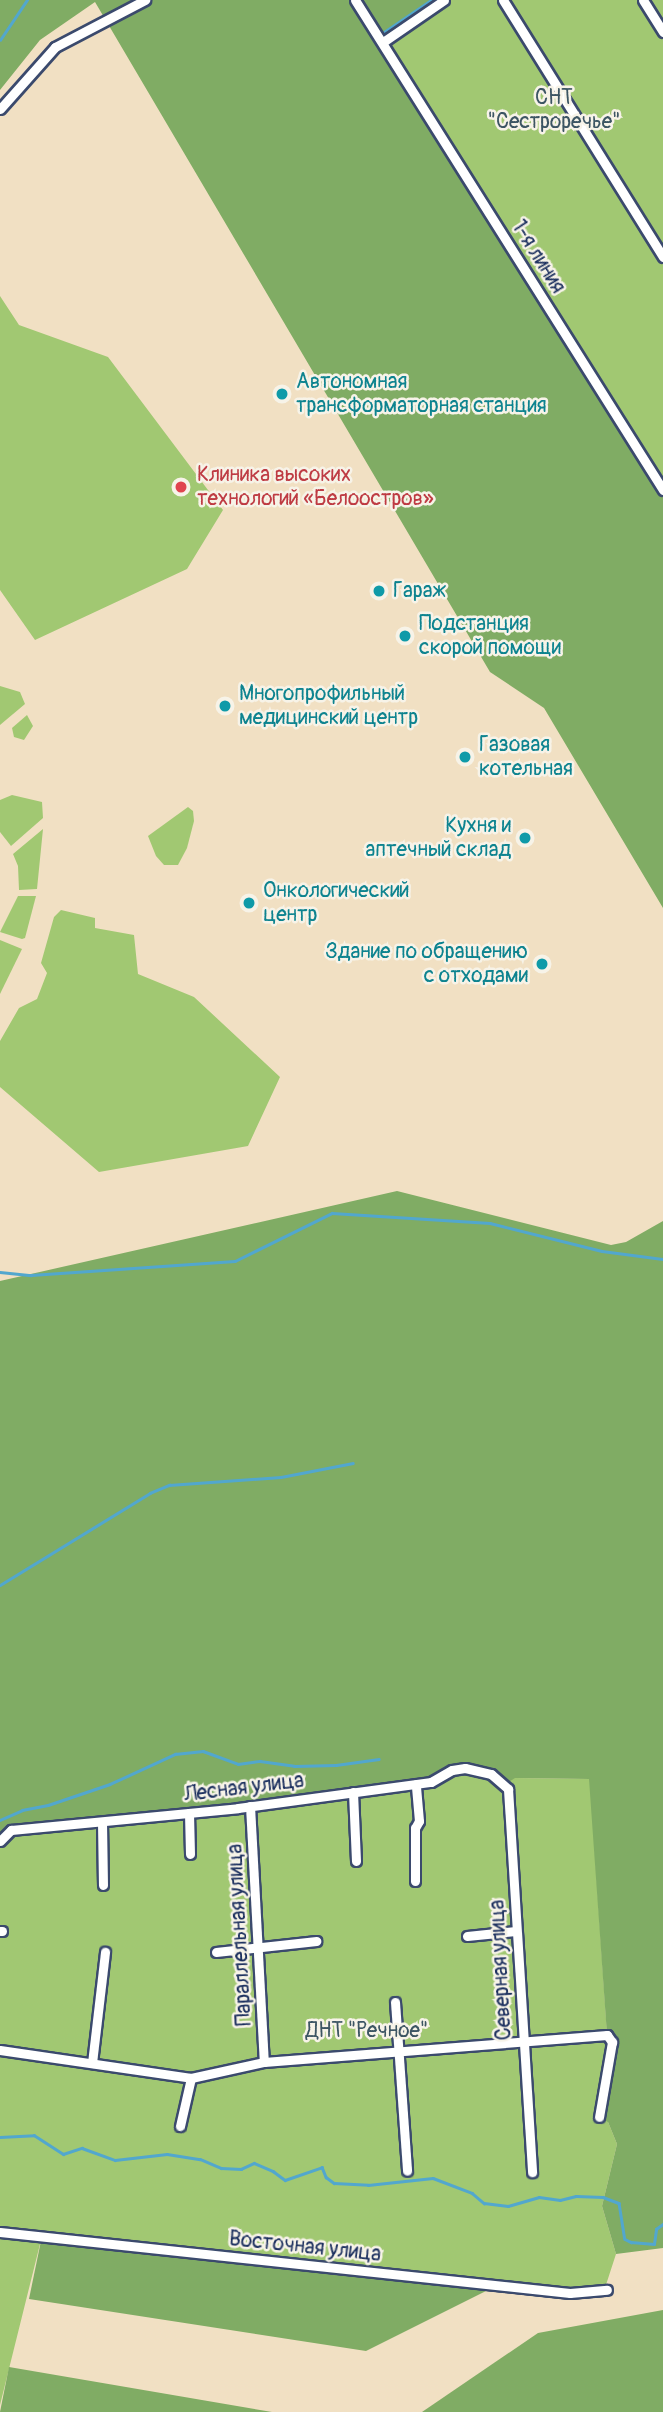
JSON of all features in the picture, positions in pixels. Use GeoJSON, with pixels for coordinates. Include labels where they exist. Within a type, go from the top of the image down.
{"type":"FeatureCollection","features":[{"type":"Feature","properties":{"kind":"street"},"geometry":{"type":"LineString","coordinates":[[0,109],[55,47],[145,0]]}},
{"type":"Feature","properties":{"kind":"street","name":"1-я линия"},"geometry":{"type":"LineString","coordinates":[[355,0],[663,490]]}},
{"type":"Feature","properties":{"kind":"street"},"geometry":{"type":"LineString","coordinates":[[383,41],[444,0]]}},
{"type":"Feature","properties":{"kind":"street"},"geometry":{"type":"LineString","coordinates":[[503,0],[663,257]]}},
{"type":"Feature","properties":{"kind":"street"},"geometry":{"type":"LineString","coordinates":[[643,0],[663,32]]}},
{"type":"Feature","properties":{"kind":"street","name":"Лесная улица"},"geometry":{"type":"LineString","coordinates":[[0,1841],[11,1830],[250,1807],[353,1793],[431,1782],[452,1770],[465,1768],[491,1774]]}},
{"type":"Feature","properties":{"kind":"street","name":"Северная улица"},"geometry":{"type":"LineString","coordinates":[[491,1774],[508,1790],[531,2172]]}},
{"type":"Feature","properties":{"kind":"street"},"geometry":{"type":"LineString","coordinates":[[415,1881],[415,1828],[419,1821],[416,1784]]}},
{"type":"Feature","properties":{"kind":"street"},"geometry":{"type":"LineString","coordinates":[[353,1793],[356,1861]]}},
{"type":"Feature","properties":{"kind":"street","name":"Параллельная улица"},"geometry":{"type":"LineString","coordinates":[[250,1807],[264,2062]]}},
{"type":"Feature","properties":{"kind":"street"},"geometry":{"type":"LineString","coordinates":[[189,1813],[190,1854]]}},
{"type":"Feature","properties":{"kind":"street"},"geometry":{"type":"LineString","coordinates":[[102,1822],[103,1885]]}},
{"type":"Feature","properties":{"kind":"street"},"geometry":{"type":"LineString","coordinates":[[467,1936],[516,1931]]}},
{"type":"Feature","properties":{"kind":"street"},"geometry":{"type":"LineString","coordinates":[[216,1952],[316,1941]]}},
{"type":"Feature","properties":{"kind":"street"},"geometry":{"type":"LineString","coordinates":[[92,2063],[105,1952]]}},
{"type":"Feature","properties":{"kind":"street"},"geometry":{"type":"LineString","coordinates":[[395,2002],[407,2171]]}},
{"type":"Feature","properties":{"kind":"street"},"geometry":{"type":"LineString","coordinates":[[0,2050],[191,2078],[264,2062],[599,2034],[611,2037],[599,2118]]}},
{"type":"Feature","properties":{"kind":"street"},"geometry":{"type":"LineString","coordinates":[[180,2126],[191,2078]]}},
{"type":"Feature","properties":{"kind":"street","name":"Восточная улица"},"geometry":{"type":"LineString","coordinates":[[0,2232],[562,2292],[607,2290]]}},
{"type":"Feature","properties":{"kind":"green space"},"geometry":{"type":"Polygon","coordinates":[[[0,0],[444,0],[385,40],[663,490],[663,908],[544,708],[490,672],[95,2],[40,40],[0,90],[0,0]]]}},
{"type":"Feature","properties":{"kind":"green space","name":"СНТ \"Сестроречье\""},"geometry":{"type":"Polygon","coordinates":[[[444,0],[663,0],[663,490],[385,40],[444,0]]]}},
{"type":"Feature","properties":{"kind":"green space"},"geometry":{"type":"Polygon","coordinates":[[[0,296],[19,325],[108,357],[223,510],[187,569],[35,640],[0,590],[0,296]]]}},
{"type":"Feature","properties":{"kind":"green space"},"geometry":{"type":"Polygon","coordinates":[[[0,686],[20,692],[25,704],[0,725],[0,686]]]}},
{"type":"Feature","properties":{"kind":"green space"},"geometry":{"type":"Polygon","coordinates":[[[27,715],[33,726],[24,740],[14,737],[12,728],[27,715]]]}},
{"type":"Feature","properties":{"kind":"green space"},"geometry":{"type":"Polygon","coordinates":[[[12,795],[42,802],[43,818],[11,846],[0,832],[0,800],[12,795]]]}},
{"type":"Feature","properties":{"kind":"green space"},"geometry":{"type":"Polygon","coordinates":[[[188,807],[193,811],[194,821],[187,848],[178,865],[164,865],[156,856],[148,836],[188,807]]]}},
{"type":"Feature","properties":{"kind":"green space"},"geometry":{"type":"Polygon","coordinates":[[[43,829],[37,889],[19,890],[18,866],[13,854],[43,829]]]}},
{"type":"Feature","properties":{"kind":"green space"},"geometry":{"type":"Polygon","coordinates":[[[18,896],[36,896],[25,938],[22,939],[0,932],[18,896]]]}},
{"type":"Feature","properties":{"kind":"green space"},"geometry":{"type":"Polygon","coordinates":[[[61,910],[95,918],[95,928],[134,935],[138,974],[194,997],[280,1077],[248,1146],[99,1172],[0,1087],[0,1041],[19,1008],[37,999],[47,973],[41,963],[54,917],[61,910]]]}},
{"type":"Feature","properties":{"kind":"green space"},"geometry":{"type":"Polygon","coordinates":[[[0,940],[22,949],[0,994],[0,940]]]}},
{"type":"Feature","properties":{"kind":"green space"},"geometry":{"type":"Polygon","coordinates":[[[397,1191],[611,1245],[626,1242],[663,1221],[663,2248],[616,2254],[602,2206],[617,2144],[608,2122],[599,2117],[612,2042],[607,2035],[589,1779],[515,1778],[504,1785],[488,1773],[465,1768],[431,1782],[11,1830],[0,1841],[0,1281],[397,1191]]]}},
{"type":"Feature","properties":{"kind":"green space","name":"ДНТ \"Речное\""},"geometry":{"type":"Polygon","coordinates":[[[452,1770],[515,1778],[590,1779],[607,2034],[611,2037],[608,2122],[617,2144],[602,2206],[616,2254],[604,2291],[583,2292],[42,2236],[0,2405],[0,1841],[11,1830],[452,1770]]]}},
{"type":"Feature","properties":{"kind":"green space"},"geometry":{"type":"Polygon","coordinates":[[[42,2236],[498,2285],[366,2351],[29,2299],[42,2236]]]}},
{"type":"Feature","properties":{"kind":"green space"},"geometry":{"type":"Polygon","coordinates":[[[663,2310],[663,2412],[422,2412],[538,2333],[663,2310]]]}},
{"type":"Feature","properties":{"kind":"green space"},"geometry":{"type":"Polygon","coordinates":[[[9,2367],[272,2412],[0,2412],[9,2367]]]}},
{"type":"Feature","properties":{"kind":"waterway"},"geometry":{"type":"LineString","coordinates":[[0,40],[27,0]]}},
{"type":"Feature","properties":{"kind":"waterway"},"geometry":{"type":"LineString","coordinates":[[384,32],[431,0]]}},
{"type":"Feature","properties":{"kind":"waterway"},"geometry":{"type":"LineString","coordinates":[[0,1272],[31,1275],[235,1261],[332,1213],[490,1223],[602,1251],[663,1259]]}},
{"type":"Feature","properties":{"kind":"waterway"},"geometry":{"type":"LineString","coordinates":[[0,1585],[150,1493],[169,1485],[281,1477],[353,1463]]}},
{"type":"Feature","properties":{"kind":"waterway"},"geometry":{"type":"LineString","coordinates":[[0,1820],[22,1810],[48,1805],[110,1784],[175,1754],[203,1751],[238,1764],[260,1761],[294,1766],[336,1765],[379,1759]]}},
{"type":"Feature","properties":{"kind":"waterway"},"geometry":{"type":"LineString","coordinates":[[0,2137],[34,2135],[63,2154],[82,2148],[115,2160],[167,2154],[200,2159],[221,2168],[241,2169],[254,2163],[273,2171],[285,2180],[322,2167],[326,2177],[334,2183],[368,2185],[433,2178],[472,2193],[484,2203],[508,2206],[539,2197],[560,2200],[576,2196],[603,2197],[619,2203],[625,2239],[631,2242],[654,2244],[656,2229],[663,2224]]}},
{"type":"Feature","properties":{"kind":"place","name":"Автономная трансформаторная станция"},"geometry":{"type":"Point","coordinates":[282,394]}},
{"type":"Feature","properties":{"kind":"place","name":"Клиника высоких технологий «Белоостров»"},"geometry":{"type":"Point","coordinates":[181,487]}},
{"type":"Feature","properties":{"kind":"place","name":"Гараж"},"geometry":{"type":"Point","coordinates":[379,591]}},
{"type":"Feature","properties":{"kind":"place","name":"Подстанция скорой помощи"},"geometry":{"type":"Point","coordinates":[405,636]}},
{"type":"Feature","properties":{"kind":"place","name":"Многопрофильный медицинский центр"},"geometry":{"type":"Point","coordinates":[225,706]}},
{"type":"Feature","properties":{"kind":"place","name":"Газовая котельная"},"geometry":{"type":"Point","coordinates":[465,757]}},
{"type":"Feature","properties":{"kind":"place","name":"Кухня и аптечный склад"},"geometry":{"type":"Point","coordinates":[525,838]}},
{"type":"Feature","properties":{"kind":"place","name":"Онкологический центр"},"geometry":{"type":"Point","coordinates":[249,903]}},
{"type":"Feature","properties":{"kind":"place","name":"Здание по обращению с отходами"},"geometry":{"type":"Point","coordinates":[542,964]}}]}
